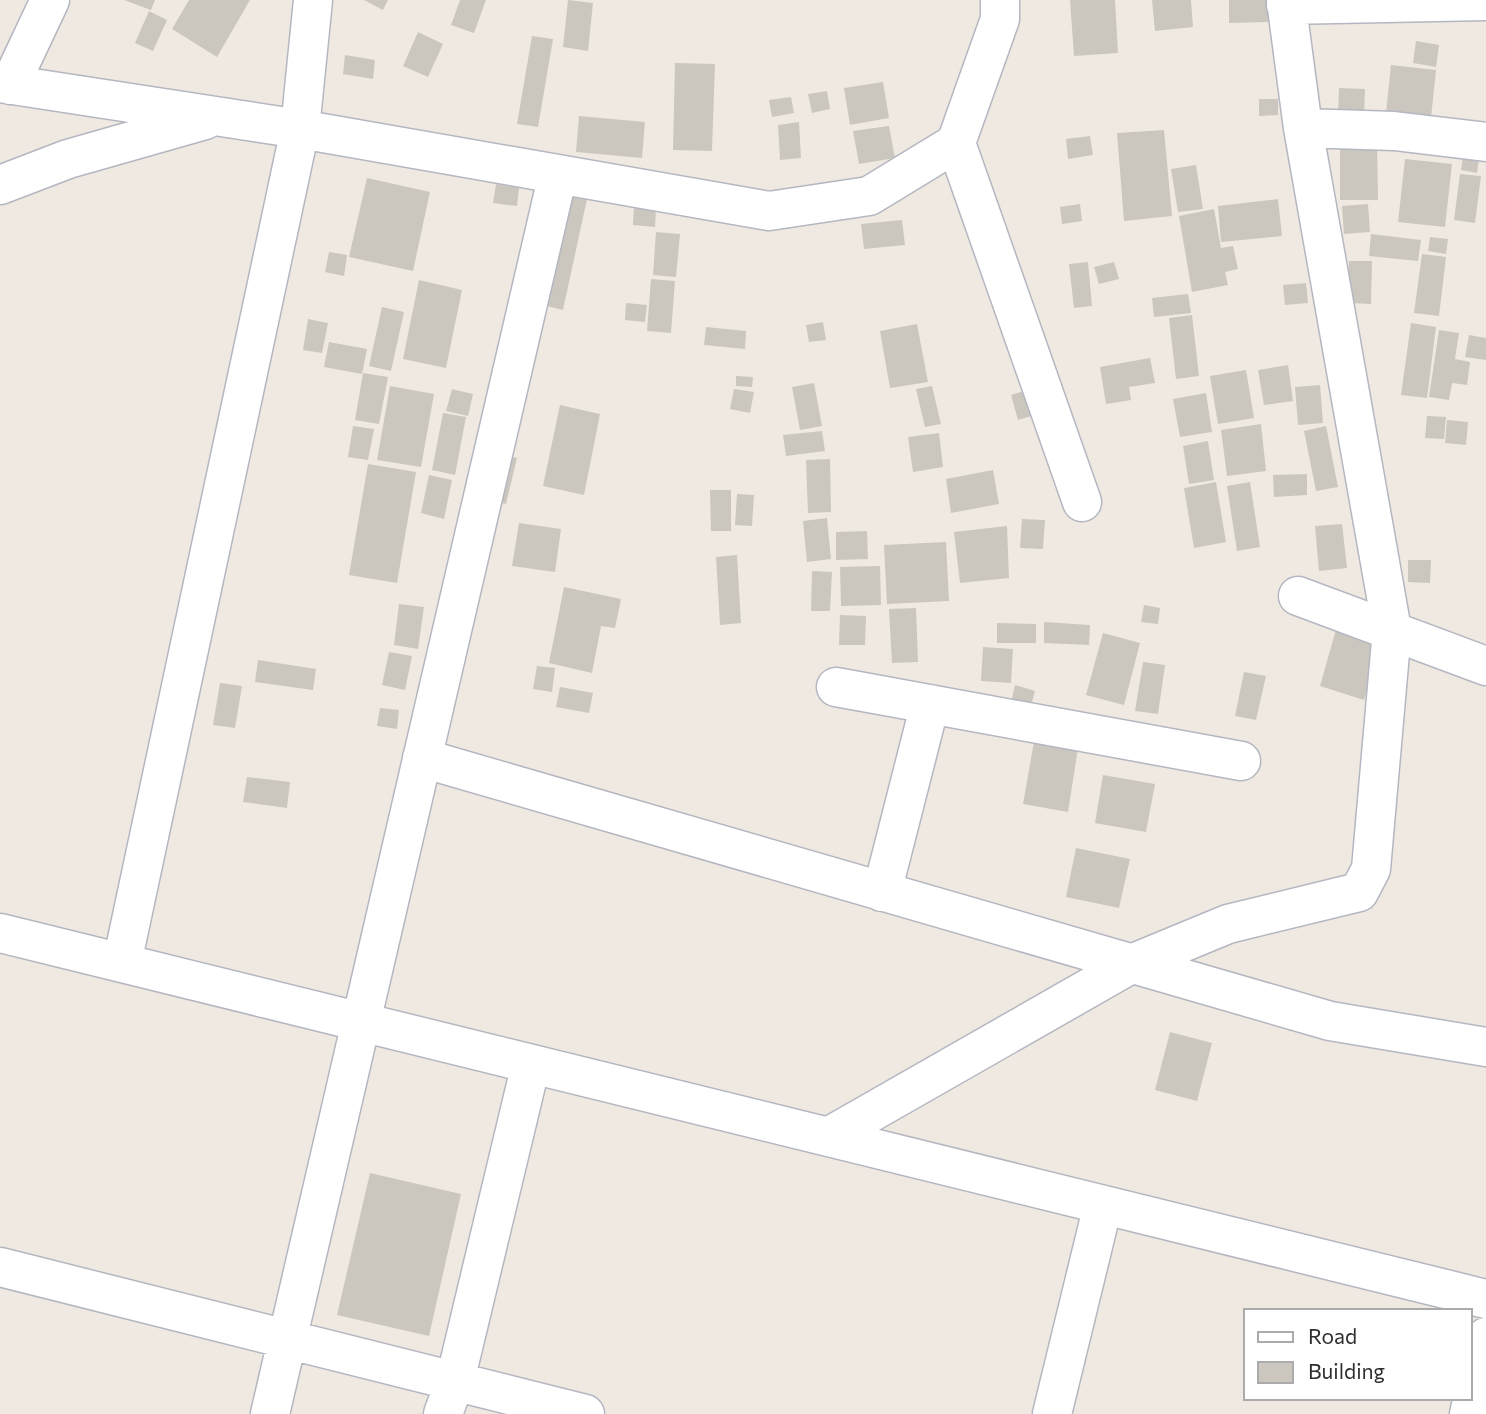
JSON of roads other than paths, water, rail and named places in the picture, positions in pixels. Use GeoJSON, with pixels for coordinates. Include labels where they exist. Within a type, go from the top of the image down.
{"type":"FeatureCollection","features":[{"type":"Feature","properties":{"kind":"street"},"geometry":{"type":"LineString","coordinates":[[50,0],[5,84],[300,129],[769,211],[869,196],[956,143]]}},
{"type":"Feature","properties":{"kind":"street"},"geometry":{"type":"LineString","coordinates":[[122,963],[300,129],[313,0]]}},
{"type":"Feature","properties":{"kind":"street"},"geometry":{"type":"LineString","coordinates":[[1000,0],[1000,19],[956,143],[1082,502]]}},
{"type":"Feature","properties":{"kind":"street"},"geometry":{"type":"LineString","coordinates":[[828,1137],[1130,964],[1228,924],[1359,892],[1371,869],[1392,630],[1303,128],[1286,2],[1486,1]]}},
{"type":"Feature","properties":{"kind":"street"},"geometry":{"type":"LineString","coordinates":[[0,185],[68,159],[217,116]]}},
{"type":"Feature","properties":{"kind":"street"},"geometry":{"type":"LineString","coordinates":[[1303,128],[1394,131],[1486,142]]}},
{"type":"Feature","properties":{"kind":"street"},"geometry":{"type":"LineString","coordinates":[[270,1414],[558,174]]}},
{"type":"Feature","properties":{"kind":"street"},"geometry":{"type":"LineString","coordinates":[[1298,596],[1486,666]]}},
{"type":"Feature","properties":{"kind":"street"},"geometry":{"type":"LineString","coordinates":[[836,687],[1241,761]]}},
{"type":"Feature","properties":{"kind":"street"},"geometry":{"type":"LineString","coordinates":[[882,892],[930,704]]}},
{"type":"Feature","properties":{"kind":"street"},"geometry":{"type":"LineString","coordinates":[[422,758],[1330,1021],[1486,1047]]}},
{"type":"Feature","properties":{"kind":"street"},"geometry":{"type":"LineString","coordinates":[[0,933],[1486,1299]]}},
{"type":"Feature","properties":{"kind":"street"},"geometry":{"type":"LineString","coordinates":[[449,1398],[531,1064]]}},
{"type":"Feature","properties":{"kind":"street"},"geometry":{"type":"LineString","coordinates":[[1052,1414],[1103,1205]]}},
{"type":"Feature","properties":{"kind":"street"},"geometry":{"type":"LineString","coordinates":[[0,1267],[287,1339],[449,1398],[585,1414]]}},
{"type":"Feature","properties":{"kind":"street"},"geometry":{"type":"LineString","coordinates":[[1469,1414],[1486,1337]]}}]}
